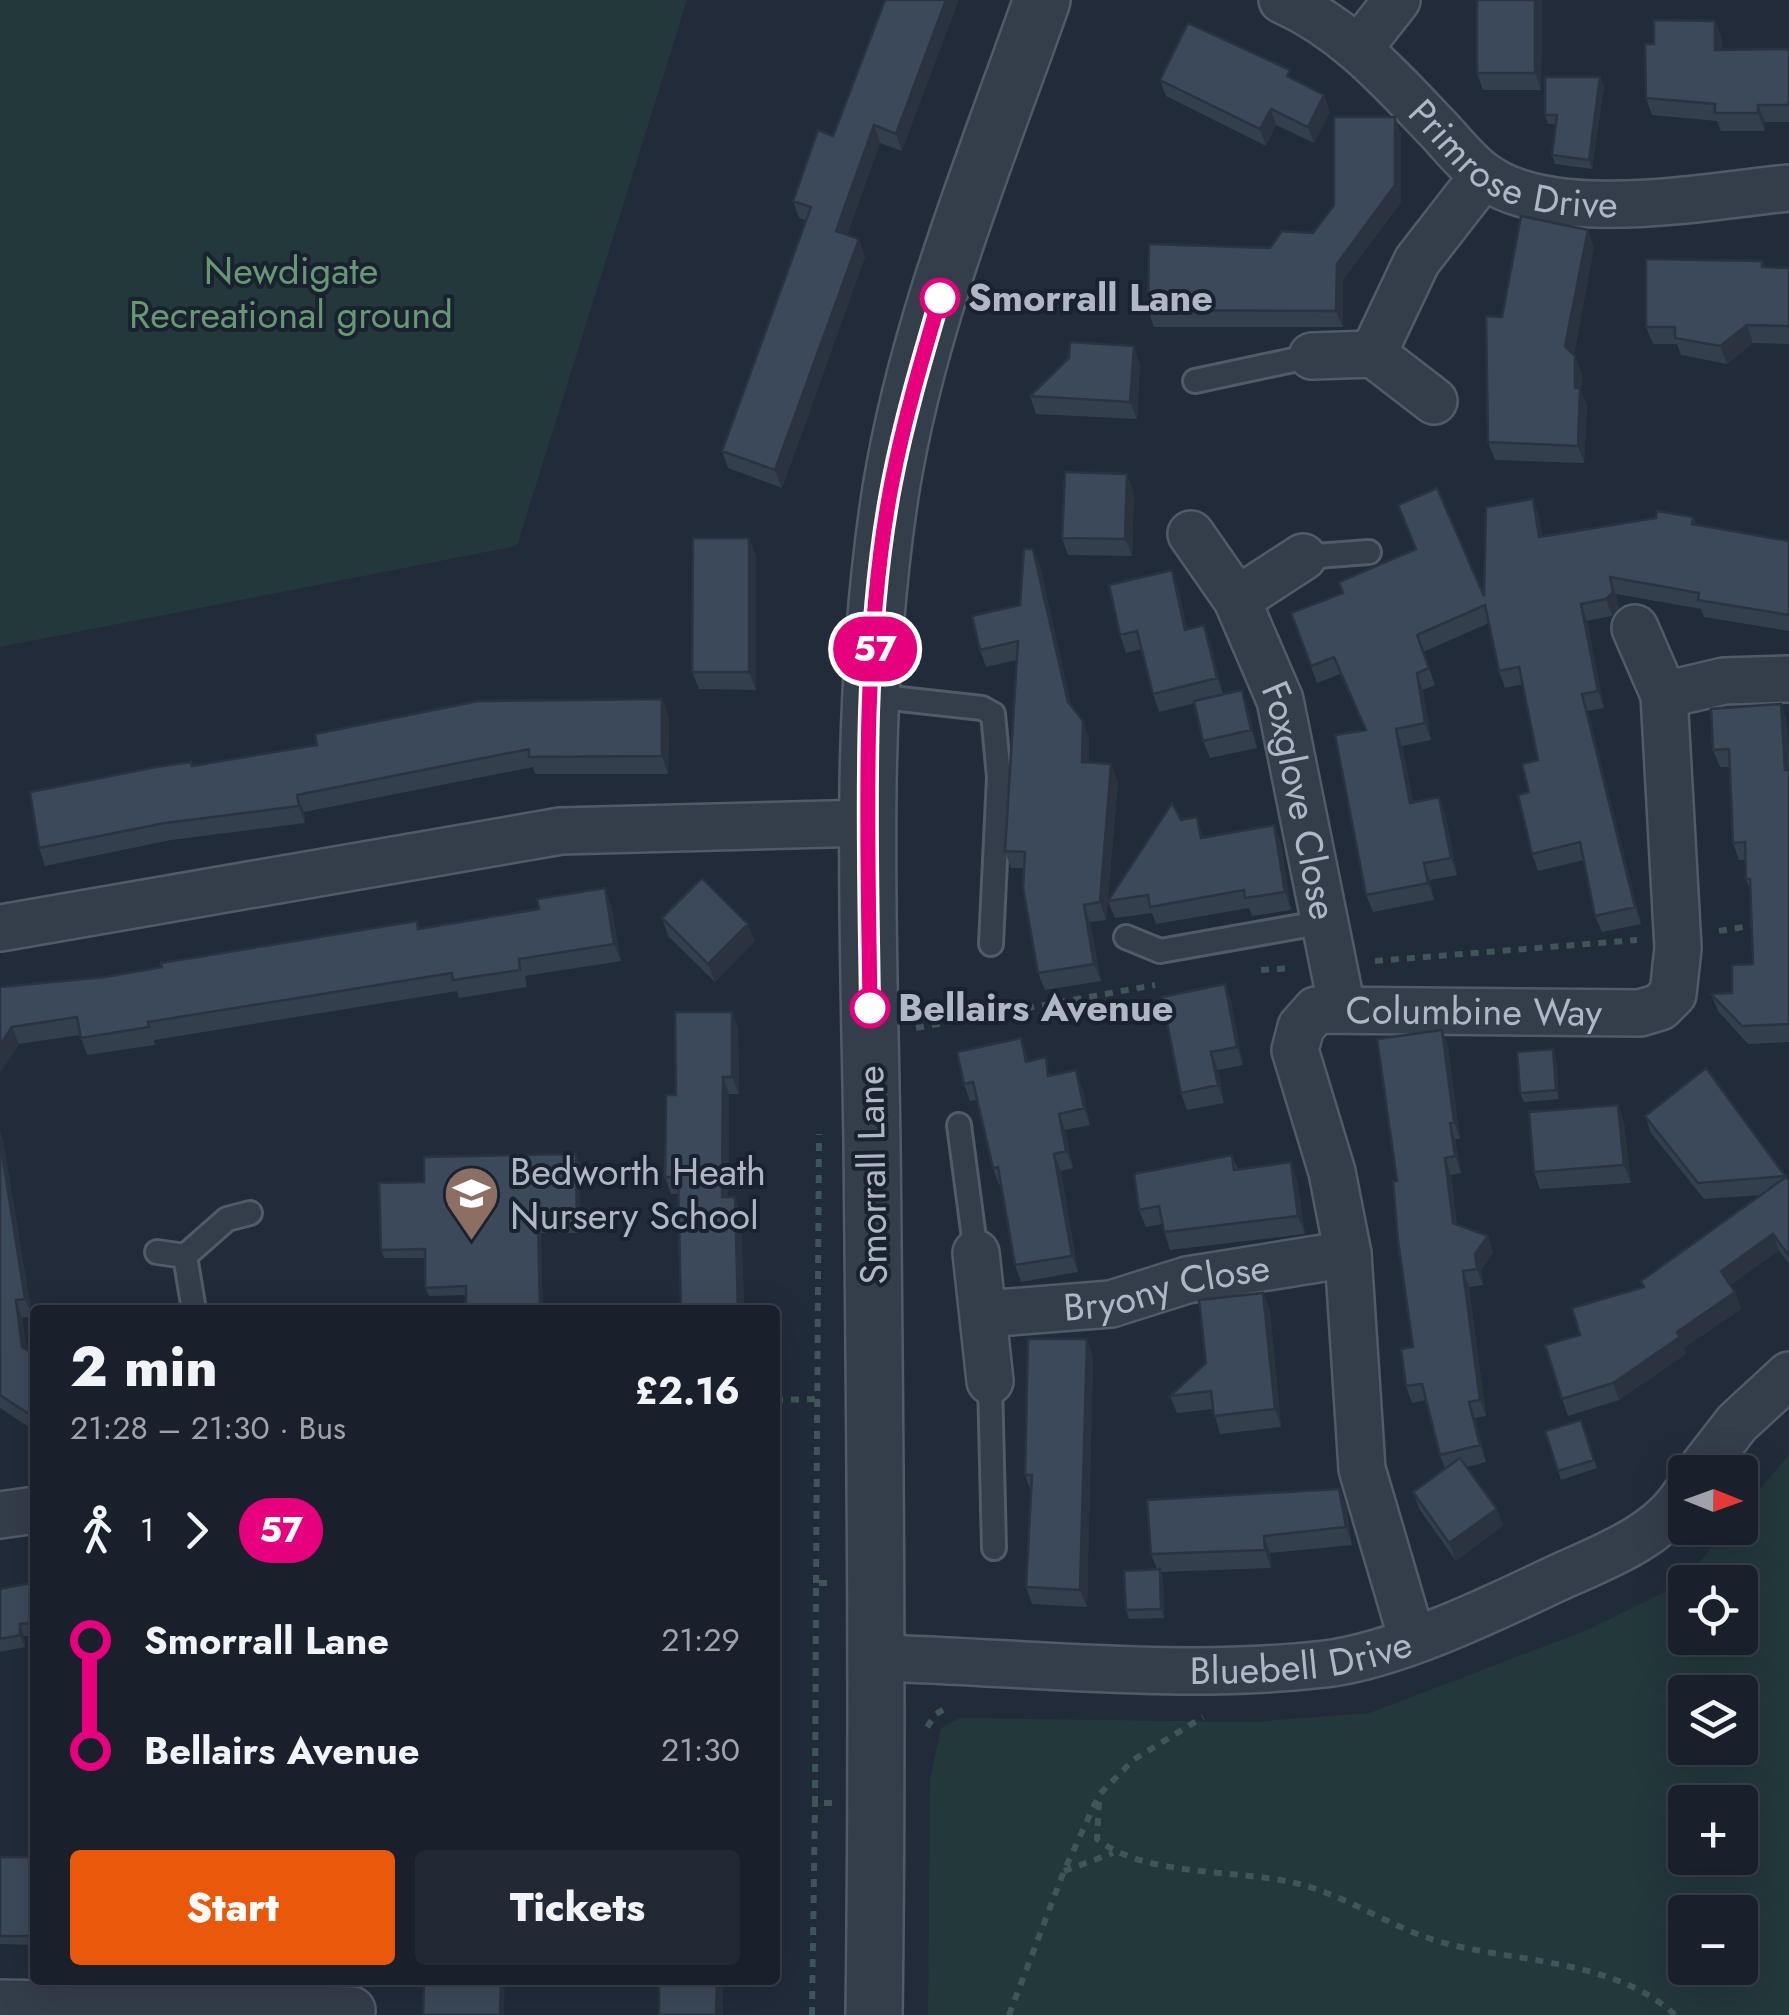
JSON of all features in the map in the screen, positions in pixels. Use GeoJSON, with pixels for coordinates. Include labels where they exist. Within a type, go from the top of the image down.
{"type":"FeatureCollection","features":[{"type":"Feature","properties":{"kind":"street","name":"Smorrall Lane"},"geometry":{"type":"LineString","coordinates":[[874,2015],[877,1658],[868,823],[878,592],[891,486],[914,385],[964,222],[1042,0]]}},
{"type":"Feature","properties":{"kind":"street","name":"Primrose Drive"},"geometry":{"type":"LineString","coordinates":[[1282,0],[1360,47],[1483,176],[1522,193],[1560,201],[1628,202],[1789,188]]}},
{"type":"Feature","properties":{"kind":"street"},"geometry":{"type":"LineString","coordinates":[[1360,47],[1397,0]]}},
{"type":"Feature","properties":{"kind":"street"},"geometry":{"type":"LineString","coordinates":[[1372,354],[1417,261],[1483,176]]}},
{"type":"Feature","properties":{"kind":"street"},"geometry":{"type":"LineString","coordinates":[[1312,356],[1372,354],[1434,401]]}},
{"type":"Feature","properties":{"kind":"street","name":"Foxglove Close"},"geometry":{"type":"LineString","coordinates":[[1191,534],[1237,600],[1280,700],[1342,1008]]}},
{"type":"Feature","properties":{"kind":"street"},"geometry":{"type":"LineString","coordinates":[[1237,600],[1302,558]]}},
{"type":"Feature","properties":{"kind":"street","name":"Columbine Way"},"geometry":{"type":"LineString","coordinates":[[1412,1639],[1362,1468],[1348,1254],[1332,1172],[1295,1050],[1302,1026],[1316,1010],[1640,1012],[1660,1007],[1677,981],[1678,948],[1664,696],[1635,628]]}},
{"type":"Feature","properties":{"kind":"street"},"geometry":{"type":"LineString","coordinates":[[1664,696],[1724,680],[1789,679]]}},
{"type":"Feature","properties":{"kind":"street"},"geometry":{"type":"LineString","coordinates":[[0,928],[561,831],[868,823]]}},
{"type":"Feature","properties":{"kind":"street"},"geometry":{"type":"LineString","coordinates":[[976,1253],[990,1381]]}},
{"type":"Feature","properties":{"kind":"street","name":"Bryony Close"},"geometry":{"type":"LineString","coordinates":[[984,1314],[1111,1304],[1187,1280],[1348,1254]]}},
{"type":"Feature","properties":{"kind":"street"},"geometry":{"type":"LineString","coordinates":[[1712,1455],[1736,1423],[1789,1375]]}},
{"type":"Feature","properties":{"kind":"street"},"geometry":{"type":"LineString","coordinates":[[0,1516],[30,1511]]}},
{"type":"Feature","properties":{"kind":"street","name":"Bluebell Drive"},"geometry":{"type":"LineString","coordinates":[[877,1658],[1178,1669],[1328,1664],[1468,1619],[1614,1552],[1656,1526],[1668,1513]]}},
{"type":"Feature","properties":{"kind":"street"},"geometry":{"type":"LineString","coordinates":[[0,2003],[352,2002]]}},
{"type":"Feature","properties":{"kind":"lane"},"geometry":{"type":"LineString","coordinates":[[1194,381],[1312,356]]}},
{"type":"Feature","properties":{"kind":"lane"},"geometry":{"type":"LineString","coordinates":[[1302,558],[1369,552]]}},
{"type":"Feature","properties":{"kind":"lane"},"geometry":{"type":"LineString","coordinates":[[873,696],[982,708],[994,714],[999,777],[991,944]]}},
{"type":"Feature","properties":{"kind":"lane"},"geometry":{"type":"LineString","coordinates":[[1126,937],[1160,950],[1324,922]]}},
{"type":"Feature","properties":{"kind":"lane"},"geometry":{"type":"LineString","coordinates":[[959,1125],[976,1253]]}},
{"type":"Feature","properties":{"kind":"lane"},"geometry":{"type":"LineString","coordinates":[[185,1256],[227,1218],[250,1213]]}},
{"type":"Feature","properties":{"kind":"lane"},"geometry":{"type":"LineString","coordinates":[[157,1252],[185,1256]]}},
{"type":"Feature","properties":{"kind":"lane"},"geometry":{"type":"LineString","coordinates":[[185,1256],[193,1305]]}},
{"type":"Feature","properties":{"kind":"lane"},"geometry":{"type":"LineString","coordinates":[[990,1381],[994,1548]]}},
{"type":"Feature","properties":{"kind":"path"},"geometry":{"type":"LineString","coordinates":[[816,1583],[819,1122]]}},
{"type":"Feature","properties":{"kind":"path"},"geometry":{"type":"LineString","coordinates":[[780,1400],[817,1400]]}},
{"type":"Feature","properties":{"kind":"path"},"geometry":{"type":"LineString","coordinates":[[1009,2015],[1064,1871],[1099,1795],[1133,1760],[1178,1728],[1207,1715],[1188,1714]]}},
{"type":"Feature","properties":{"kind":"path"},"geometry":{"type":"LineString","coordinates":[[1099,1795],[1097,1838],[1114,1853],[1145,1862],[1298,1884],[1433,1940],[1595,1972],[1661,2002],[1675,2015]]}},
{"type":"Feature","properties":{"kind":"path"},"geometry":{"type":"LineString","coordinates":[[812,2015],[815,1803]]}},
{"type":"Feature","properties":{"kind":"path"},"geometry":{"type":"LineString","coordinates":[[1064,1871],[1114,1853]]}},
{"type":"Feature","properties":{"kind":"green space","name":"Newdigate Recreational ground"},"geometry":{"type":"Polygon","coordinates":[[[0,0],[687,0],[517,546],[0,647],[0,0]]]}},
{"type":"Feature","properties":{"kind":"green space"},"geometry":{"type":"Polygon","coordinates":[[[1789,1455],[1789,2015],[928,2015],[930,1779],[941,1728],[960,1718],[1252,1722],[1369,1713],[1587,1630],[1668,1590],[1668,1655],[1758,1655],[1758,1565],[1697,1565],[1713,1545],[1758,1545],[1758,1491],[1789,1455]]]}},
{"type":"Feature","properties":{"kind":"building"},"geometry":{"type":"Polygon","coordinates":[[[885,0],[946,0],[896,134],[874,125],[836,231],[859,239],[775,470],[722,451],[811,207],[793,201],[818,130],[833,136],[885,0]]]}},
{"type":"Feature","properties":{"kind":"building"},"geometry":{"type":"Polygon","coordinates":[[[1477,0],[1535,0],[1535,73],[1477,73],[1477,0]]]}},
{"type":"Feature","properties":{"kind":"building"},"geometry":{"type":"Polygon","coordinates":[[[1654,20],[1715,21],[1715,50],[1789,49],[1789,105],[1758,105],[1758,113],[1715,113],[1715,104],[1646,98],[1645,44],[1654,44],[1654,20]]]}},
{"type":"Feature","properties":{"kind":"building"},"geometry":{"type":"Polygon","coordinates":[[[1188,23],[1290,70],[1287,76],[1324,95],[1308,127],[1271,109],[1260,129],[1160,80],[1188,23]]]}},
{"type":"Feature","properties":{"kind":"building"},"geometry":{"type":"Polygon","coordinates":[[[1545,77],[1600,77],[1589,160],[1552,155],[1557,115],[1545,115],[1545,77]]]}},
{"type":"Feature","properties":{"kind":"building"},"geometry":{"type":"Polygon","coordinates":[[[1334,117],[1395,117],[1395,185],[1337,264],[1336,311],[1148,310],[1149,244],[1270,248],[1282,231],[1313,233],[1334,205],[1334,117]]]}},
{"type":"Feature","properties":{"kind":"building"},"geometry":{"type":"Polygon","coordinates":[[[1521,216],[1588,230],[1565,346],[1575,356],[1575,388],[1580,388],[1578,446],[1488,442],[1486,316],[1502,317],[1521,216]]]}},
{"type":"Feature","properties":{"kind":"building"},"geometry":{"type":"Polygon","coordinates":[[[1646,259],[1762,261],[1762,267],[1789,268],[1789,326],[1747,325],[1720,346],[1675,338],[1675,327],[1646,327],[1646,259]]]}},
{"type":"Feature","properties":{"kind":"building"},"geometry":{"type":"Polygon","coordinates":[[[1070,342],[1134,346],[1130,402],[1030,396],[1069,358],[1070,342]]]}},
{"type":"Feature","properties":{"kind":"building"},"geometry":{"type":"Polygon","coordinates":[[[1065,472],[1127,474],[1125,539],[1062,538],[1065,472]]]}},
{"type":"Feature","properties":{"kind":"building"},"geometry":{"type":"Polygon","coordinates":[[[1437,488],[1484,596],[1486,507],[1533,499],[1539,537],[1656,518],[1657,511],[1693,517],[1692,524],[1789,541],[1789,615],[1698,600],[1699,593],[1610,577],[1613,592],[1606,599],[1581,604],[1598,691],[1582,694],[1635,907],[1595,916],[1580,842],[1532,854],[1518,795],[1529,792],[1522,764],[1538,760],[1519,667],[1499,671],[1485,605],[1417,635],[1429,668],[1417,673],[1425,723],[1396,729],[1410,803],[1439,797],[1451,858],[1424,863],[1428,883],[1366,895],[1335,735],[1366,730],[1334,657],[1311,666],[1291,613],[1343,593],[1339,582],[1416,549],[1398,505],[1437,488]]]}},
{"type":"Feature","properties":{"kind":"building"},"geometry":{"type":"Polygon","coordinates":[[[693,538],[749,538],[749,672],[692,672],[693,538]]]}},
{"type":"Feature","properties":{"kind":"building"},"geometry":{"type":"Polygon","coordinates":[[[1024,549],[1033,549],[1068,702],[1083,721],[1082,762],[1111,764],[1100,902],[1084,905],[1094,964],[1038,973],[1023,888],[1025,852],[1005,851],[1018,641],[980,650],[972,616],[1020,605],[1024,549]]]}},
{"type":"Feature","properties":{"kind":"building"},"geometry":{"type":"Polygon","coordinates":[[[1172,570],[1185,630],[1204,625],[1217,678],[1153,694],[1137,631],[1120,635],[1109,585],[1172,570]]]}},
{"type":"Feature","properties":{"kind":"building"},"geometry":{"type":"Polygon","coordinates":[[[1242,690],[1251,730],[1203,741],[1194,701],[1242,690]]]}},
{"type":"Feature","properties":{"kind":"building"},"geometry":{"type":"Polygon","coordinates":[[[662,699],[662,756],[529,757],[529,749],[297,795],[299,806],[165,823],[39,848],[30,792],[156,767],[191,762],[192,766],[317,745],[315,734],[478,701],[662,699]]]}},
{"type":"Feature","properties":{"kind":"building"},"geometry":{"type":"Polygon","coordinates":[[[1781,704],[1785,770],[1789,770],[1789,1024],[1742,1026],[1711,994],[1732,993],[1732,965],[1753,964],[1745,842],[1733,843],[1729,749],[1713,750],[1711,709],[1781,704]]]}},
{"type":"Feature","properties":{"kind":"building"},"geometry":{"type":"Polygon","coordinates":[[[1172,803],[1181,820],[1197,817],[1201,838],[1274,825],[1285,892],[1245,898],[1244,890],[1150,907],[1148,895],[1108,901],[1172,803]]]}},
{"type":"Feature","properties":{"kind":"building"},"geometry":{"type":"Polygon","coordinates":[[[702,878],[748,924],[708,964],[662,918],[702,878]]]}},
{"type":"Feature","properties":{"kind":"building"},"geometry":{"type":"Polygon","coordinates":[[[605,888],[614,944],[519,959],[520,970],[453,980],[452,973],[148,1022],[149,1027],[81,1038],[77,1017],[12,1027],[0,1045],[0,987],[105,977],[162,967],[161,963],[417,921],[418,929],[539,909],[537,899],[605,888]]]}},
{"type":"Feature","properties":{"kind":"building"},"geometry":{"type":"Polygon","coordinates":[[[1225,984],[1237,1047],[1211,1052],[1218,1085],[1181,1093],[1162,997],[1225,984]]]}},
{"type":"Feature","properties":{"kind":"building"},"geometry":{"type":"Polygon","coordinates":[[[675,1012],[732,1012],[732,1077],[723,1077],[722,1197],[735,1197],[738,1305],[681,1305],[678,1177],[665,1177],[666,1095],[676,1095],[675,1012]]]}},
{"type":"Feature","properties":{"kind":"building"},"geometry":{"type":"Polygon","coordinates":[[[1442,1030],[1454,1122],[1450,1123],[1455,1156],[1445,1158],[1453,1223],[1488,1236],[1475,1254],[1477,1269],[1463,1271],[1480,1400],[1469,1402],[1480,1445],[1440,1455],[1422,1384],[1406,1386],[1401,1349],[1413,1347],[1398,1241],[1393,1181],[1397,1181],[1377,1039],[1442,1030]]]}},
{"type":"Feature","properties":{"kind":"building"},"geometry":{"type":"Polygon","coordinates":[[[1021,1038],[1026,1062],[1046,1057],[1048,1076],[1076,1070],[1084,1108],[1059,1114],[1066,1151],[1054,1154],[1072,1256],[1015,1265],[998,1167],[993,1168],[973,1082],[964,1084],[957,1052],[1021,1038]]]}},
{"type":"Feature","properties":{"kind":"building"},"geometry":{"type":"Polygon","coordinates":[[[1553,1049],[1556,1090],[1520,1093],[1517,1052],[1553,1049]]]}},
{"type":"Feature","properties":{"kind":"building"},"geometry":{"type":"Polygon","coordinates":[[[1706,1068],[1785,1176],[1698,1183],[1645,1116],[1706,1068]]]}},
{"type":"Feature","properties":{"kind":"building"},"geometry":{"type":"Polygon","coordinates":[[[1618,1105],[1624,1165],[1534,1172],[1529,1112],[1618,1105]]]}},
{"type":"Feature","properties":{"kind":"building"},"geometry":{"type":"Polygon","coordinates":[[[0,1141],[25,1299],[16,1300],[22,1347],[30,1352],[30,1415],[0,1395],[0,1141]]]}},
{"type":"Feature","properties":{"kind":"building"},"geometry":{"type":"Polygon","coordinates":[[[576,1154],[577,1224],[538,1224],[540,1305],[466,1305],[466,1286],[425,1288],[425,1249],[381,1250],[379,1183],[424,1182],[424,1157],[576,1154]]]}},
{"type":"Feature","properties":{"kind":"building"},"geometry":{"type":"Polygon","coordinates":[[[1232,1155],[1234,1170],[1291,1162],[1298,1216],[1164,1232],[1159,1206],[1139,1210],[1134,1174],[1232,1155]]]}},
{"type":"Feature","properties":{"kind":"building"},"geometry":{"type":"Polygon","coordinates":[[[1786,1177],[1789,1256],[1773,1234],[1721,1271],[1735,1292],[1677,1332],[1680,1337],[1613,1383],[1562,1399],[1545,1345],[1580,1335],[1572,1308],[1644,1287],[1641,1281],[1786,1177]]]}},
{"type":"Feature","properties":{"kind":"building"},"geometry":{"type":"Polygon","coordinates":[[[1263,1293],[1275,1409],[1214,1416],[1211,1391],[1170,1396],[1206,1363],[1199,1300],[1263,1293]]]}},
{"type":"Feature","properties":{"kind":"building"},"geometry":{"type":"Polygon","coordinates":[[[1028,1339],[1087,1339],[1080,1590],[1026,1587],[1032,1475],[1025,1475],[1028,1339]]]}},
{"type":"Feature","properties":{"kind":"building"},"geometry":{"type":"Polygon","coordinates":[[[1581,1420],[1594,1460],[1558,1471],[1545,1431],[1581,1420]]]}},
{"type":"Feature","properties":{"kind":"building"},"geometry":{"type":"Polygon","coordinates":[[[1460,1458],[1497,1509],[1449,1543],[1413,1492],[1460,1458]]]}},
{"type":"Feature","properties":{"kind":"building"},"geometry":{"type":"Polygon","coordinates":[[[1339,1489],[1346,1527],[1264,1536],[1265,1550],[1151,1554],[1147,1500],[1339,1489]]]}},
{"type":"Feature","properties":{"kind":"building"},"geometry":{"type":"Polygon","coordinates":[[[1160,1569],[1161,1609],[1126,1610],[1124,1571],[1160,1569]]]}},
{"type":"Feature","properties":{"kind":"building"},"geometry":{"type":"Polygon","coordinates":[[[30,1583],[30,1623],[20,1624],[20,1635],[0,1639],[0,1589],[30,1583]]]}},
{"type":"Feature","properties":{"kind":"building"},"geometry":{"type":"Polygon","coordinates":[[[0,1857],[30,1857],[30,1936],[0,1936],[0,1857]]]}},
{"type":"Feature","properties":{"kind":"building"},"geometry":{"type":"Polygon","coordinates":[[[424,1985],[501,1985],[500,2015],[423,2015],[424,1985]]]}},
{"type":"Feature","properties":{"kind":"building"},"geometry":{"type":"Polygon","coordinates":[[[659,1985],[717,1985],[716,2015],[659,2015],[659,1985]]]}},
{"type":"Feature","properties":{"kind":"bus line","name":"57"},"geometry":{"type":"LineString","coordinates":[[870,1008],[868,823],[878,592],[891,486],[914,385],[940,298]]}},
{"type":"Feature","properties":{"kind":"place","name":"Smorrall Lane"},"geometry":{"type":"Point","coordinates":[940,298]}},
{"type":"Feature","properties":{"kind":"place","name":"Bellairs Avenue"},"geometry":{"type":"Point","coordinates":[870,1008]}},
{"type":"Feature","properties":{"kind":"place","name":"Bedworth Heath Nursery School"},"geometry":{"type":"Point","coordinates":[471,1243]}}]}
